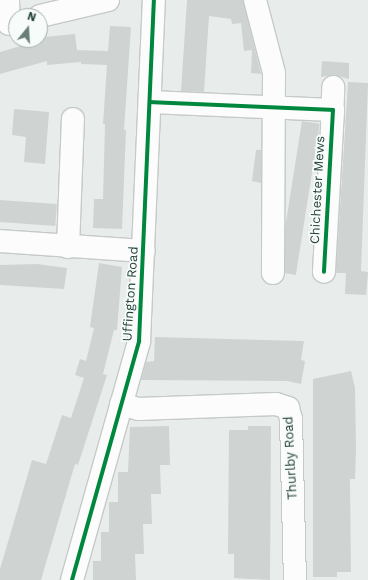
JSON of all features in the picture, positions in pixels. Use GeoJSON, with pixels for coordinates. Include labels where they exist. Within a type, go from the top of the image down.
{"type":"FeatureCollection","features":[{"type":"Feature","properties":{"kind":"street"},"geometry":{"type":"LineString","coordinates":[[48,14],[108,0]]}},
{"type":"Feature","properties":{"kind":"street","name":"Uffington Road"},"geometry":{"type":"LineString","coordinates":[[72,580],[139,341],[154,0]]}},
{"type":"Feature","properties":{"kind":"street"},"geometry":{"type":"LineString","coordinates":[[255,0],[274,73],[273,273]]}},
{"type":"Feature","properties":{"kind":"street","name":"Chichester Mews"},"geometry":{"type":"LineString","coordinates":[[328,271],[333,87]]}},
{"type":"Feature","properties":{"kind":"street"},"geometry":{"type":"LineString","coordinates":[[150,102],[273,109],[332,110]]}},
{"type":"Feature","properties":{"kind":"street"},"geometry":{"type":"LineString","coordinates":[[68,247],[73,119]]}},
{"type":"Feature","properties":{"kind":"street"},"geometry":{"type":"LineString","coordinates":[[0,241],[68,247],[144,251]]}},
{"type":"Feature","properties":{"kind":"street","name":"Thurlby Road"},"geometry":{"type":"LineString","coordinates":[[121,404],[138,409],[276,404],[288,408],[291,420],[295,580]]}},
{"type":"Feature","properties":{"kind":"building"},"geometry":{"type":"Polygon","coordinates":[[[187,0],[243,0],[261,74],[251,73],[252,50],[244,51],[241,23],[232,24],[231,19],[209,16],[204,92],[181,91],[187,0]]]}},
{"type":"Feature","properties":{"kind":"building"},"geometry":{"type":"Polygon","coordinates":[[[110,26],[131,27],[124,130],[126,130],[122,229],[93,228],[94,199],[103,199],[105,124],[103,124],[107,65],[81,64],[81,62],[47,65],[47,61],[0,74],[0,52],[14,48],[48,48],[48,37],[75,34],[77,50],[108,51],[110,26]]]}},
{"type":"Feature","properties":{"kind":"building"},"geometry":{"type":"Polygon","coordinates":[[[322,61],[349,63],[349,79],[334,75],[321,77],[322,61]]]}},
{"type":"Feature","properties":{"kind":"building"},"geometry":{"type":"Polygon","coordinates":[[[348,82],[368,83],[361,271],[368,272],[366,295],[345,294],[346,273],[336,273],[348,82]]]}},
{"type":"Feature","properties":{"kind":"building"},"geometry":{"type":"Polygon","coordinates":[[[14,109],[49,112],[45,164],[24,162],[26,137],[12,135],[14,109]]]}},
{"type":"Feature","properties":{"kind":"building"},"geometry":{"type":"Polygon","coordinates":[[[302,121],[320,124],[296,275],[278,272],[302,121]]]}},
{"type":"Feature","properties":{"kind":"building"},"geometry":{"type":"Polygon","coordinates":[[[256,150],[261,150],[261,183],[252,181],[256,150]]]}},
{"type":"Feature","properties":{"kind":"building"},"geometry":{"type":"Polygon","coordinates":[[[0,200],[57,204],[55,226],[0,222],[0,200]]]}},
{"type":"Feature","properties":{"kind":"building"},"geometry":{"type":"Polygon","coordinates":[[[99,263],[122,267],[117,330],[114,330],[103,374],[107,375],[78,465],[75,464],[41,580],[0,580],[0,569],[32,460],[46,464],[62,415],[71,418],[84,378],[75,375],[80,359],[86,361],[94,328],[90,327],[99,263]]]}},
{"type":"Feature","properties":{"kind":"building"},"geometry":{"type":"Polygon","coordinates":[[[37,264],[67,268],[64,289],[0,285],[0,265],[37,264]]]}},
{"type":"Feature","properties":{"kind":"building"},"geometry":{"type":"Polygon","coordinates":[[[155,337],[304,341],[301,360],[305,361],[301,384],[287,381],[141,380],[146,362],[154,361],[155,337]]]}},
{"type":"Feature","properties":{"kind":"building"},"geometry":{"type":"Polygon","coordinates":[[[351,371],[355,388],[356,448],[355,479],[350,479],[351,572],[337,572],[337,577],[313,577],[313,379],[351,371]]]}},
{"type":"Feature","properties":{"kind":"building"},"geometry":{"type":"Polygon","coordinates":[[[169,426],[170,465],[160,465],[161,494],[151,494],[152,524],[143,524],[144,554],[135,554],[136,580],[93,580],[93,561],[101,561],[101,532],[109,532],[109,502],[118,502],[118,472],[128,472],[130,427],[169,426]]]}},
{"type":"Feature","properties":{"kind":"building"},"geometry":{"type":"Polygon","coordinates":[[[248,426],[271,426],[270,580],[234,578],[234,554],[228,554],[229,430],[248,430],[248,426]]]}},
{"type":"Feature","properties":{"kind":"cycle path"},"geometry":{"type":"LineString","coordinates":[[72,580],[139,341],[154,0]]}},
{"type":"Feature","properties":{"kind":"cycle path"},"geometry":{"type":"LineString","coordinates":[[150,102],[333,110],[324,272]]}}]}
